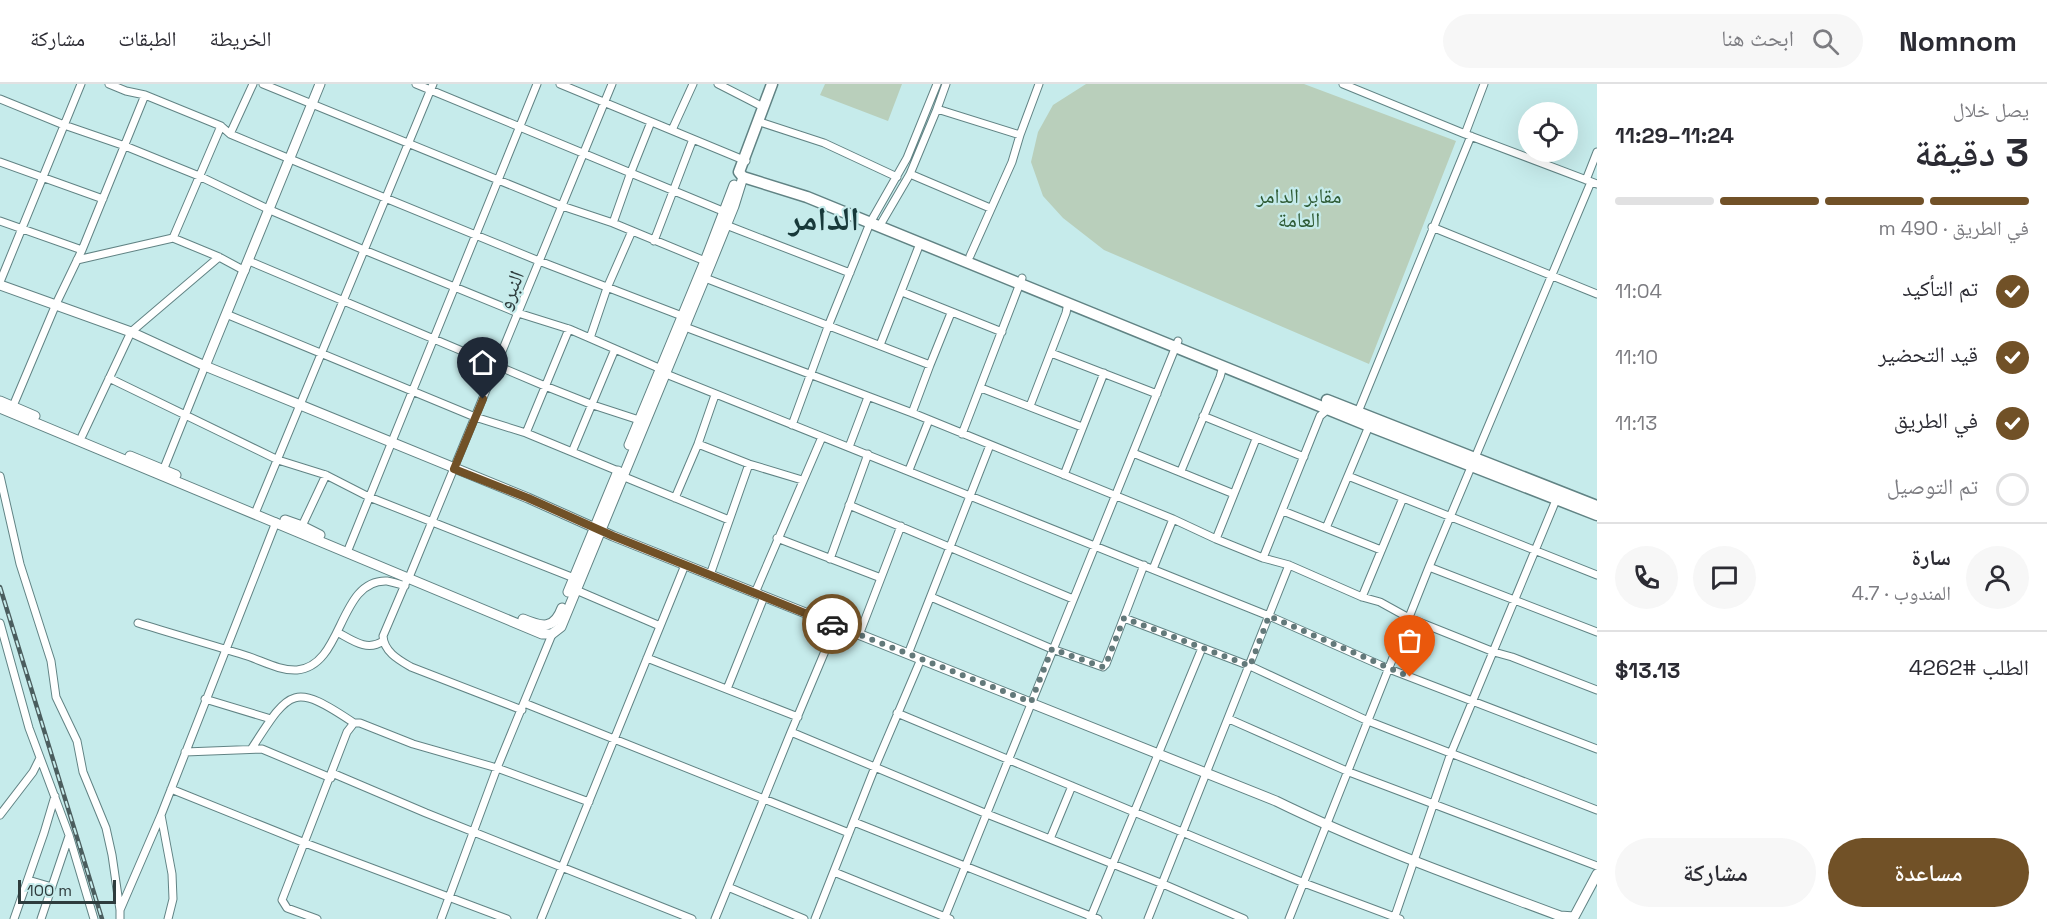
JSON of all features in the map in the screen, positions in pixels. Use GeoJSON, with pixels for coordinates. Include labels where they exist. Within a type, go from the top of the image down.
{"type":"FeatureCollection","features":[{"type":"Feature","properties":{"kind":"main road"},"geometry":{"type":"LineString","coordinates":[[743,168],[772,84]]}},
{"type":"Feature","properties":{"kind":"main road"},"geometry":{"type":"LineString","coordinates":[[743,168],[779,84]]}},
{"type":"Feature","properties":{"kind":"main road"},"geometry":{"type":"LineString","coordinates":[[743,168],[807,197],[969,256],[1068,303],[1176,343],[1223,366],[1332,406],[1358,412],[1556,500],[1597,515]]}},
{"type":"Feature","properties":{"kind":"main road"},"geometry":{"type":"LineString","coordinates":[[876,222],[918,242],[1020,280],[1332,406],[1369,426],[1597,506]]}},
{"type":"Feature","properties":{"kind":"street"},"geometry":{"type":"LineString","coordinates":[[81,84],[0,284],[131,332],[205,366],[528,498],[597,529],[1031,702],[1276,801],[1327,826],[1560,918],[1575,918],[1597,874]]}},
{"type":"Feature","properties":{"kind":"street"},"geometry":{"type":"LineString","coordinates":[[109,84],[127,87],[221,126],[230,134],[290,159],[539,261],[682,316]]}},
{"type":"Feature","properties":{"kind":"street"},"geometry":{"type":"LineString","coordinates":[[230,134],[253,84]]}},
{"type":"Feature","properties":{"kind":"street"},"geometry":{"type":"LineString","coordinates":[[263,84],[562,206],[613,223],[705,261]]}},
{"type":"Feature","properties":{"kind":"street"},"geometry":{"type":"LineString","coordinates":[[162,473],[320,84]]}},
{"type":"Feature","properties":{"kind":"street"},"geometry":{"type":"LineString","coordinates":[[416,84],[432,87],[520,127],[725,212]]}},
{"type":"Feature","properties":{"kind":"street"},"geometry":{"type":"LineString","coordinates":[[348,549],[537,84]]}},
{"type":"Feature","properties":{"kind":"street"},"geometry":{"type":"LineString","coordinates":[[560,84],[693,139],[743,168]]}},
{"type":"Feature","properties":{"kind":"street","name":"النبرو"},"geometry":{"type":"LineString","coordinates":[[383,641],[383,636],[433,521],[612,84]]}},
{"type":"Feature","properties":{"kind":"street"},"geometry":{"type":"LineString","coordinates":[[672,130],[693,84]]}},
{"type":"Feature","properties":{"kind":"street"},"geometry":{"type":"LineString","coordinates":[[718,84],[763,107]]}},
{"type":"Feature","properties":{"kind":"street"},"geometry":{"type":"LineString","coordinates":[[792,425],[850,273],[914,142],[937,84]]}},
{"type":"Feature","properties":{"kind":"street"},"geometry":{"type":"LineString","coordinates":[[876,222],[910,174],[946,84]]}},
{"type":"Feature","properties":{"kind":"street"},"geometry":{"type":"LineString","coordinates":[[969,256],[1012,162],[1040,84]]}},
{"type":"Feature","properties":{"kind":"street"},"geometry":{"type":"LineString","coordinates":[[1343,84],[1591,182]]}},
{"type":"Feature","properties":{"kind":"street"},"geometry":{"type":"LineString","coordinates":[[1358,412],[1468,135],[1484,84]]}},
{"type":"Feature","properties":{"kind":"street"},"geometry":{"type":"LineString","coordinates":[[256,511],[432,87]]}},
{"type":"Feature","properties":{"kind":"street"},"geometry":{"type":"LineString","coordinates":[[13,406],[56,304],[82,250],[145,95]]}},
{"type":"Feature","properties":{"kind":"street"},"geometry":{"type":"LineString","coordinates":[[0,99],[199,176],[270,210],[364,250],[518,313],[568,329],[715,394],[1095,545],[1269,616],[1389,669],[1597,749]]}},
{"type":"Feature","properties":{"kind":"street"},"geometry":{"type":"LineString","coordinates":[[937,109],[1020,135]]}},
{"type":"Feature","properties":{"kind":"street"},"geometry":{"type":"LineString","coordinates":[[613,223],[651,122]]}},
{"type":"Feature","properties":{"kind":"street"},"geometry":{"type":"LineString","coordinates":[[763,123],[824,143],[897,177]]}},
{"type":"Feature","properties":{"kind":"street"},"geometry":{"type":"LineString","coordinates":[[173,238],[221,126]]}},
{"type":"Feature","properties":{"kind":"street"},"geometry":{"type":"LineString","coordinates":[[654,241],[693,139]]}},
{"type":"Feature","properties":{"kind":"street"},"geometry":{"type":"LineString","coordinates":[[1289,919],[1429,567],[1591,182],[1597,152]]}},
{"type":"Feature","properties":{"kind":"street"},"geometry":{"type":"LineString","coordinates":[[0,162],[103,199]]}},
{"type":"Feature","properties":{"kind":"street"},"geometry":{"type":"LineString","coordinates":[[441,919],[497,768],[574,578],[663,371],[682,316],[743,168]]}},
{"type":"Feature","properties":{"kind":"street"},"geometry":{"type":"LineString","coordinates":[[620,473],[639,420],[685,327],[705,278],[726,225],[743,168]]}},
{"type":"Feature","properties":{"kind":"street"},"geometry":{"type":"LineString","coordinates":[[910,174],[990,208]]}},
{"type":"Feature","properties":{"kind":"street"},"geometry":{"type":"LineString","coordinates":[[0,221],[82,250]]}},
{"type":"Feature","properties":{"kind":"street"},"geometry":{"type":"LineString","coordinates":[[726,225],[850,273]]}},
{"type":"Feature","properties":{"kind":"street"},"geometry":{"type":"LineString","coordinates":[[1432,227],[1597,294]]}},
{"type":"Feature","properties":{"kind":"street"},"geometry":{"type":"LineString","coordinates":[[590,338],[607,288],[632,231]]}},
{"type":"Feature","properties":{"kind":"street"},"geometry":{"type":"LineString","coordinates":[[77,260],[173,238],[219,257],[244,271]]}},
{"type":"Feature","properties":{"kind":"street"},"geometry":{"type":"LineString","coordinates":[[880,345],[919,246],[918,242]]}},
{"type":"Feature","properties":{"kind":"street"},"geometry":{"type":"LineString","coordinates":[[82,436],[131,332],[219,257]]}},
{"type":"Feature","properties":{"kind":"street"},"geometry":{"type":"LineString","coordinates":[[249,261],[545,386],[639,420]]}},
{"type":"Feature","properties":{"kind":"street"},"geometry":{"type":"LineString","coordinates":[[705,278],[930,364]]}},
{"type":"Feature","properties":{"kind":"street"},"geometry":{"type":"LineString","coordinates":[[962,434],[1020,280]]}},
{"type":"Feature","properties":{"kind":"street"},"geometry":{"type":"LineString","coordinates":[[902,292],[1002,332]]}},
{"type":"Feature","properties":{"kind":"street"},"geometry":{"type":"LineString","coordinates":[[1030,406],[1068,303]]}},
{"type":"Feature","properties":{"kind":"street"},"geometry":{"type":"LineString","coordinates":[[912,413],[951,313]]}},
{"type":"Feature","properties":{"kind":"street"},"geometry":{"type":"LineString","coordinates":[[226,314],[476,417],[526,433],[729,520]]}},
{"type":"Feature","properties":{"kind":"street"},"geometry":{"type":"LineString","coordinates":[[685,327],[930,420],[1116,495],[1216,539],[1263,558],[1289,565],[1362,597],[1380,602],[1409,618],[1597,690]]}},
{"type":"Feature","properties":{"kind":"street"},"geometry":{"type":"LineString","coordinates":[[526,433],[568,329]]}},
{"type":"Feature","properties":{"kind":"street"},"geometry":{"type":"LineString","coordinates":[[834,872],[946,918],[1176,343]]}},
{"type":"Feature","properties":{"kind":"street"},"geometry":{"type":"LineString","coordinates":[[572,452],[615,349]]}},
{"type":"Feature","properties":{"kind":"street"},"geometry":{"type":"LineString","coordinates":[[1051,353],[1156,394]]}},
{"type":"Feature","properties":{"kind":"street"},"geometry":{"type":"LineString","coordinates":[[1181,471],[1223,366]]}},
{"type":"Feature","properties":{"kind":"street"},"geometry":{"type":"LineString","coordinates":[[1064,475],[1104,373]]}},
{"type":"Feature","properties":{"kind":"street"},"geometry":{"type":"LineString","coordinates":[[108,378],[278,459],[326,475],[369,497],[574,578]]}},
{"type":"Feature","properties":{"kind":"street"},"geometry":{"type":"LineString","coordinates":[[981,388],[1082,427]]}},
{"type":"Feature","properties":{"kind":"street"},"geometry":{"type":"LineString","coordinates":[[675,498],[698,444],[715,394]]}},
{"type":"Feature","properties":{"kind":"street"},"geometry":{"type":"LineString","coordinates":[[849,447],[868,397]]}},
{"type":"Feature","properties":{"kind":"street"},"geometry":{"type":"LineString","coordinates":[[0,401],[408,580],[542,634],[552,634],[561,627],[597,529]]}},
{"type":"Feature","properties":{"kind":"street"},"geometry":{"type":"LineString","coordinates":[[1263,558],[1320,416],[1332,406]]}},
{"type":"Feature","properties":{"kind":"street"},"geometry":{"type":"LineString","coordinates":[[0,408],[256,511],[302,526],[408,580],[537,625],[550,624],[559,616]]}},
{"type":"Feature","properties":{"kind":"street"},"geometry":{"type":"LineString","coordinates":[[1203,416],[1304,457]]}},
{"type":"Feature","properties":{"kind":"street"},"geometry":{"type":"LineString","coordinates":[[909,470],[930,420]]}},
{"type":"Feature","properties":{"kind":"street"},"geometry":{"type":"LineString","coordinates":[[1326,528],[1369,426]]}},
{"type":"Feature","properties":{"kind":"street"},"geometry":{"type":"LineString","coordinates":[[726,689],[777,538],[822,437]]}},
{"type":"Feature","properties":{"kind":"street"},"geometry":{"type":"LineString","coordinates":[[1216,539],[1256,439]]}},
{"type":"Feature","properties":{"kind":"street"},"geometry":{"type":"LineString","coordinates":[[698,444],[749,464],[802,480]]}},
{"type":"Feature","properties":{"kind":"street"},"geometry":{"type":"LineString","coordinates":[[908,654],[990,445]]}},
{"type":"Feature","properties":{"kind":"street"},"geometry":{"type":"LineString","coordinates":[[1133,453],[1234,494]]}},
{"type":"Feature","properties":{"kind":"street"},"geometry":{"type":"LineString","coordinates":[[830,559],[868,454]]}},
{"type":"Feature","properties":{"kind":"street"},"geometry":{"type":"LineString","coordinates":[[710,575],[749,464]]}},
{"type":"Feature","properties":{"kind":"street"},"geometry":{"type":"LineString","coordinates":[[302,526],[326,475]]}},
{"type":"Feature","properties":{"kind":"street"},"geometry":{"type":"LineString","coordinates":[[0,476],[20,564],[51,661],[56,697],[77,741],[83,772],[106,828],[112,855],[120,919]]}},
{"type":"Feature","properties":{"kind":"street"},"geometry":{"type":"LineString","coordinates":[[1348,476],[1597,575]]}},
{"type":"Feature","properties":{"kind":"street"},"geometry":{"type":"LineString","coordinates":[[1362,597],[1403,498]]}},
{"type":"Feature","properties":{"kind":"street"},"geometry":{"type":"LineString","coordinates":[[897,713],[1304,883],[1396,918],[1451,753],[1556,500]]}},
{"type":"Feature","properties":{"kind":"street"},"geometry":{"type":"LineString","coordinates":[[849,506],[1073,598]]}},
{"type":"Feature","properties":{"kind":"street"},"geometry":{"type":"LineString","coordinates":[[1283,511],[1381,550]]}},
{"type":"Feature","properties":{"kind":"street"},"geometry":{"type":"LineString","coordinates":[[1153,569],[1173,519]]}},
{"type":"Feature","properties":{"kind":"street"},"geometry":{"type":"LineString","coordinates":[[120,910],[161,815],[276,522]]}},
{"type":"Feature","properties":{"kind":"street"},"geometry":{"type":"LineString","coordinates":[[859,635],[901,526]]}},
{"type":"Feature","properties":{"kind":"street"},"geometry":{"type":"LineString","coordinates":[[777,538],[881,578]]}},
{"type":"Feature","properties":{"kind":"street"},"geometry":{"type":"LineString","coordinates":[[541,919],[685,565]]}},
{"type":"Feature","properties":{"kind":"street"},"geometry":{"type":"LineString","coordinates":[[931,597],[1052,649],[1103,667],[1144,565]]}},
{"type":"Feature","properties":{"kind":"street"},"geometry":{"type":"LineString","coordinates":[[1148,919],[1185,832],[1289,565]]}},
{"type":"Feature","properties":{"kind":"street"},"geometry":{"type":"LineString","coordinates":[[1429,567],[1597,632]]}},
{"type":"Feature","properties":{"kind":"street"},"geometry":{"type":"LineString","coordinates":[[138,624],[282,668],[297,670],[308,667],[319,660],[337,632],[354,598],[366,588],[375,583],[408,580]]}},
{"type":"Feature","properties":{"kind":"street"},"geometry":{"type":"LineString","coordinates":[[576,590],[660,626]]}},
{"type":"Feature","properties":{"kind":"street"},"geometry":{"type":"LineString","coordinates":[[1124,618],[1250,666],[1368,721],[1597,810]]}},
{"type":"Feature","properties":{"kind":"street"},"geometry":{"type":"LineString","coordinates":[[0,623],[29,728],[69,835],[94,919]]}},
{"type":"Feature","properties":{"kind":"street"},"geometry":{"type":"LineString","coordinates":[[715,919],[836,625]]}},
{"type":"Feature","properties":{"kind":"street"},"geometry":{"type":"LineString","coordinates":[[337,632],[370,647],[383,641],[395,658],[411,667],[614,740],[849,833]]}},
{"type":"Feature","properties":{"kind":"street"},"geometry":{"type":"LineString","coordinates":[[854,822],[1093,918],[1202,648]]}},
{"type":"Feature","properties":{"kind":"street"},"geometry":{"type":"LineString","coordinates":[[647,658],[798,717]]}},
{"type":"Feature","properties":{"kind":"street"},"geometry":{"type":"LineString","coordinates":[[815,919],[897,713],[921,659]]}},
{"type":"Feature","properties":{"kind":"street"},"geometry":{"type":"LineString","coordinates":[[252,748],[271,719],[289,699],[297,696],[309,697],[324,703],[354,723],[360,723],[413,744],[497,768],[589,802]]}},
{"type":"Feature","properties":{"kind":"street"},"geometry":{"type":"LineString","coordinates":[[205,699],[271,719]]}},
{"type":"Feature","properties":{"kind":"street"},"geometry":{"type":"LineString","coordinates":[[1229,719],[1348,772],[1597,866]]}},
{"type":"Feature","properties":{"kind":"street"},"geometry":{"type":"LineString","coordinates":[[317,919],[287,908],[282,900],[347,732],[354,723]]}},
{"type":"Feature","properties":{"kind":"street"},"geometry":{"type":"LineString","coordinates":[[791,732],[1244,919]]}},
{"type":"Feature","properties":{"kind":"street"},"geometry":{"type":"LineString","coordinates":[[185,752],[262,749],[692,919]]}},
{"type":"Feature","properties":{"kind":"street"},"geometry":{"type":"LineString","coordinates":[[0,814],[33,772],[40,758]]}},
{"type":"Feature","properties":{"kind":"street"},"geometry":{"type":"LineString","coordinates":[[1050,839],[1071,786]]}},
{"type":"Feature","properties":{"kind":"street"},"geometry":{"type":"LineString","coordinates":[[171,789],[305,843],[507,919]]}},
{"type":"Feature","properties":{"kind":"street"},"geometry":{"type":"LineString","coordinates":[[14,919],[55,796]]}},
{"type":"Feature","properties":{"kind":"street"},"geometry":{"type":"LineString","coordinates":[[161,815],[172,874],[173,899],[168,919]]}},
{"type":"Feature","properties":{"kind":"street"},"geometry":{"type":"LineString","coordinates":[[41,919],[69,835]]}},
{"type":"Feature","properties":{"kind":"street"},"geometry":{"type":"LineString","coordinates":[[28,880],[52,888]]}},
{"type":"Feature","properties":{"kind":"street"},"geometry":{"type":"LineString","coordinates":[[728,888],[804,919]]}},
{"type":"Feature","properties":{"kind":"green space"},"geometry":{"type":"Polygon","coordinates":[[[825,84],[902,84],[888,121],[820,95],[825,84]]]}},
{"type":"Feature","properties":{"kind":"green space","name":"مقابر الدامر العامة"},"geometry":{"type":"Polygon","coordinates":[[[1086,84],[1304,84],[1456,141],[1369,364],[1104,250],[1063,218],[1043,196],[1031,162],[1038,132],[1053,105],[1086,84]]]}},
{"type":"Feature","properties":{"kind":"railway"},"geometry":{"type":"LineString","coordinates":[[0,587],[102,919]]}},
{"type":"Feature","properties":{"kind":"way so far"},"geometry":{"type":"LineString","coordinates":[[832,624],[1031,702],[1052,649],[1103,667],[1124,618],[1250,666],[1269,616],[1410,677]]}},
{"type":"Feature","properties":{"kind":"district","name":"الدامر"},"geometry":{"type":"Point","coordinates":[824,219]}},
{"type":"Feature","properties":{"kind":"route"},"geometry":{"type":"LineString","coordinates":[[483,399],[454,469],[832,624]]}}]}
